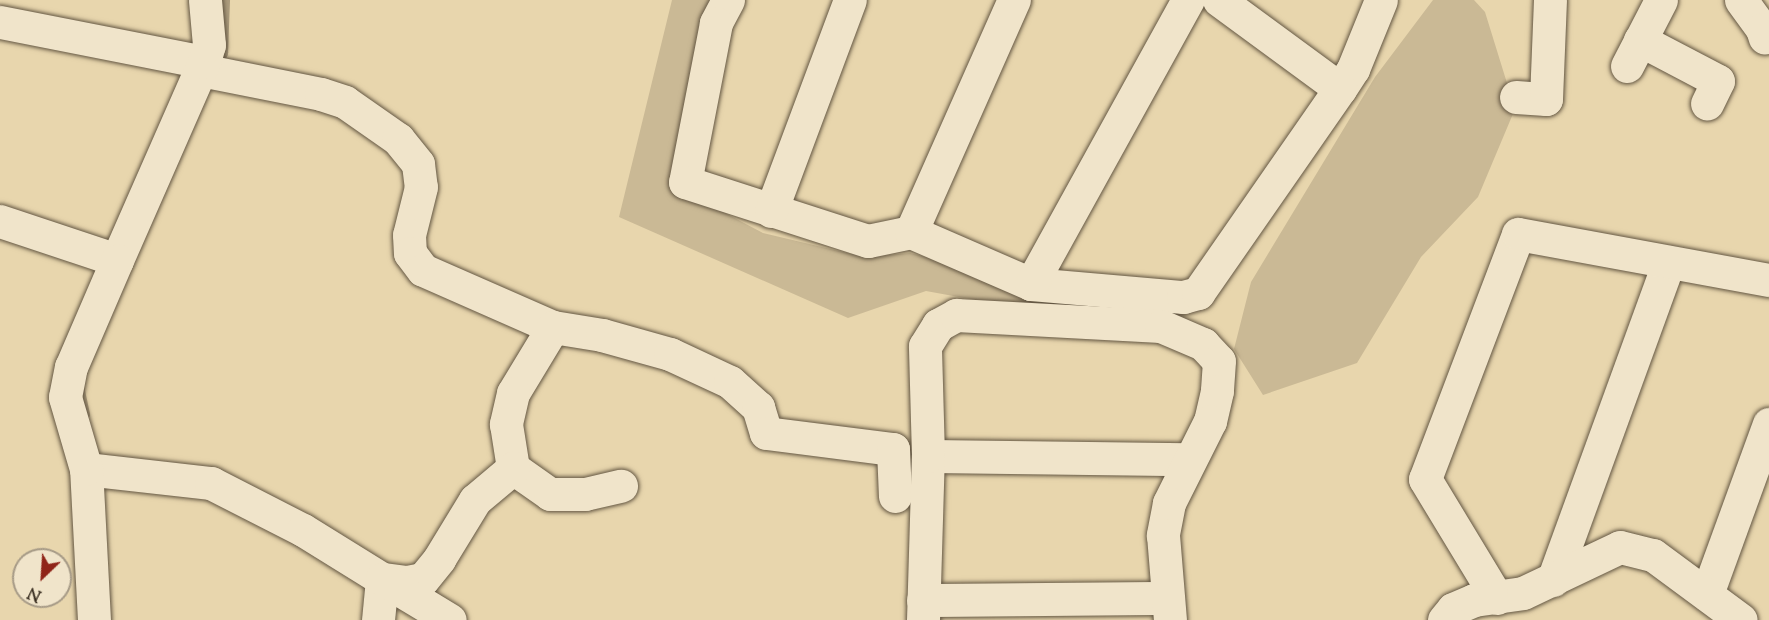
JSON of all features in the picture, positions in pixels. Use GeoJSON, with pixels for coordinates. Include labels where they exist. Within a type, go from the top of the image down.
{"type":"FeatureCollection","features":[{"type":"Feature","properties":{"kind":"street"},"geometry":{"type":"LineString","coordinates":[[94,620],[86,470],[65,397],[71,367],[203,66],[209,45],[205,0]]}},
{"type":"Feature","properties":{"kind":"street"},"geometry":{"type":"LineString","coordinates":[[728,0],[716,23],[684,182],[868,241],[911,232],[1031,284],[1183,297],[1198,293],[1340,89],[1353,69],[1381,0]]}},
{"type":"Feature","properties":{"kind":"street"},"geometry":{"type":"LineString","coordinates":[[771,211],[850,0]]}},
{"type":"Feature","properties":{"kind":"street"},"geometry":{"type":"LineString","coordinates":[[911,232],[1014,0]]}},
{"type":"Feature","properties":{"kind":"street"},"geometry":{"type":"LineString","coordinates":[[1031,284],[1188,0]]}},
{"type":"Feature","properties":{"kind":"street"},"geometry":{"type":"LineString","coordinates":[[1219,0],[1340,89]]}},
{"type":"Feature","properties":{"kind":"street"},"geometry":{"type":"LineString","coordinates":[[1516,98],[1546,99],[1550,0]]}},
{"type":"Feature","properties":{"kind":"street"},"geometry":{"type":"LineString","coordinates":[[1661,0],[1634,53],[1718,81],[1707,104]]}},
{"type":"Feature","properties":{"kind":"street"},"geometry":{"type":"LineString","coordinates":[[1741,0],[1762,29],[1765,38]]}},
{"type":"Feature","properties":{"kind":"street"},"geometry":{"type":"LineString","coordinates":[[0,22],[203,66],[321,94],[345,102],[398,139],[418,164],[421,187],[409,234],[410,253],[423,270],[553,327],[602,334],[670,354],[730,382],[758,407],[766,433],[893,449],[895,496]]}},
{"type":"Feature","properties":{"kind":"street"},"geometry":{"type":"LineString","coordinates":[[0,221],[117,260]]}},
{"type":"Feature","properties":{"kind":"street"},"geometry":{"type":"LineString","coordinates":[[1497,598],[1425,479],[1518,234],[1769,280]]}},
{"type":"Feature","properties":{"kind":"street"},"geometry":{"type":"LineString","coordinates":[[1553,580],[1669,261]]}},
{"type":"Feature","properties":{"kind":"street"},"geometry":{"type":"LineString","coordinates":[[956,315],[1161,326],[1203,344],[1219,361],[1217,391],[1210,421],[1190,459],[1169,502],[1163,535],[1168,609],[923,610],[928,456],[925,346],[938,326],[956,315]]}},
{"type":"Feature","properties":{"kind":"street"},"geometry":{"type":"LineString","coordinates":[[553,327],[513,393],[506,424],[513,468],[550,494],[585,494],[621,486]]}},
{"type":"Feature","properties":{"kind":"street"},"geometry":{"type":"LineString","coordinates":[[1707,594],[1769,424]]}},
{"type":"Feature","properties":{"kind":"street"},"geometry":{"type":"LineString","coordinates":[[928,456],[1190,459]]}},
{"type":"Feature","properties":{"kind":"street"},"geometry":{"type":"LineString","coordinates":[[382,579],[407,582],[423,579],[439,559],[475,500],[513,468]]}},
{"type":"Feature","properties":{"kind":"street"},"geometry":{"type":"LineString","coordinates":[[86,470],[211,483],[303,530],[450,620]]}},
{"type":"Feature","properties":{"kind":"street"},"geometry":{"type":"LineString","coordinates":[[1444,620],[1453,609],[1463,604],[1474,600],[1523,593],[1620,547],[1653,555],[1742,620]]}},
{"type":"Feature","properties":{"kind":"street"},"geometry":{"type":"LineString","coordinates":[[378,620],[382,579]]}},
{"type":"Feature","properties":{"kind":"shaded area"},"geometry":{"type":"Polygon","coordinates":[[[672,0],[729,0],[670,184],[763,233],[864,257],[910,253],[1027,282],[1031,310],[926,291],[848,318],[619,217],[672,0]]]}},
{"type":"Feature","properties":{"kind":"shaded area"},"geometry":{"type":"Polygon","coordinates":[[[1433,0],[1474,0],[1485,12],[1515,109],[1478,197],[1421,257],[1357,363],[1263,395],[1234,349],[1251,282],[1375,77],[1433,0]]]}},
{"type":"Feature","properties":{"kind":"waterway"},"geometry":{"type":"LineString","coordinates":[[220,63],[224,53],[226,0]]}},
{"type":"Feature","properties":{"kind":"waterway"},"geometry":{"type":"LineString","coordinates":[[80,386],[86,414]]}}]}
